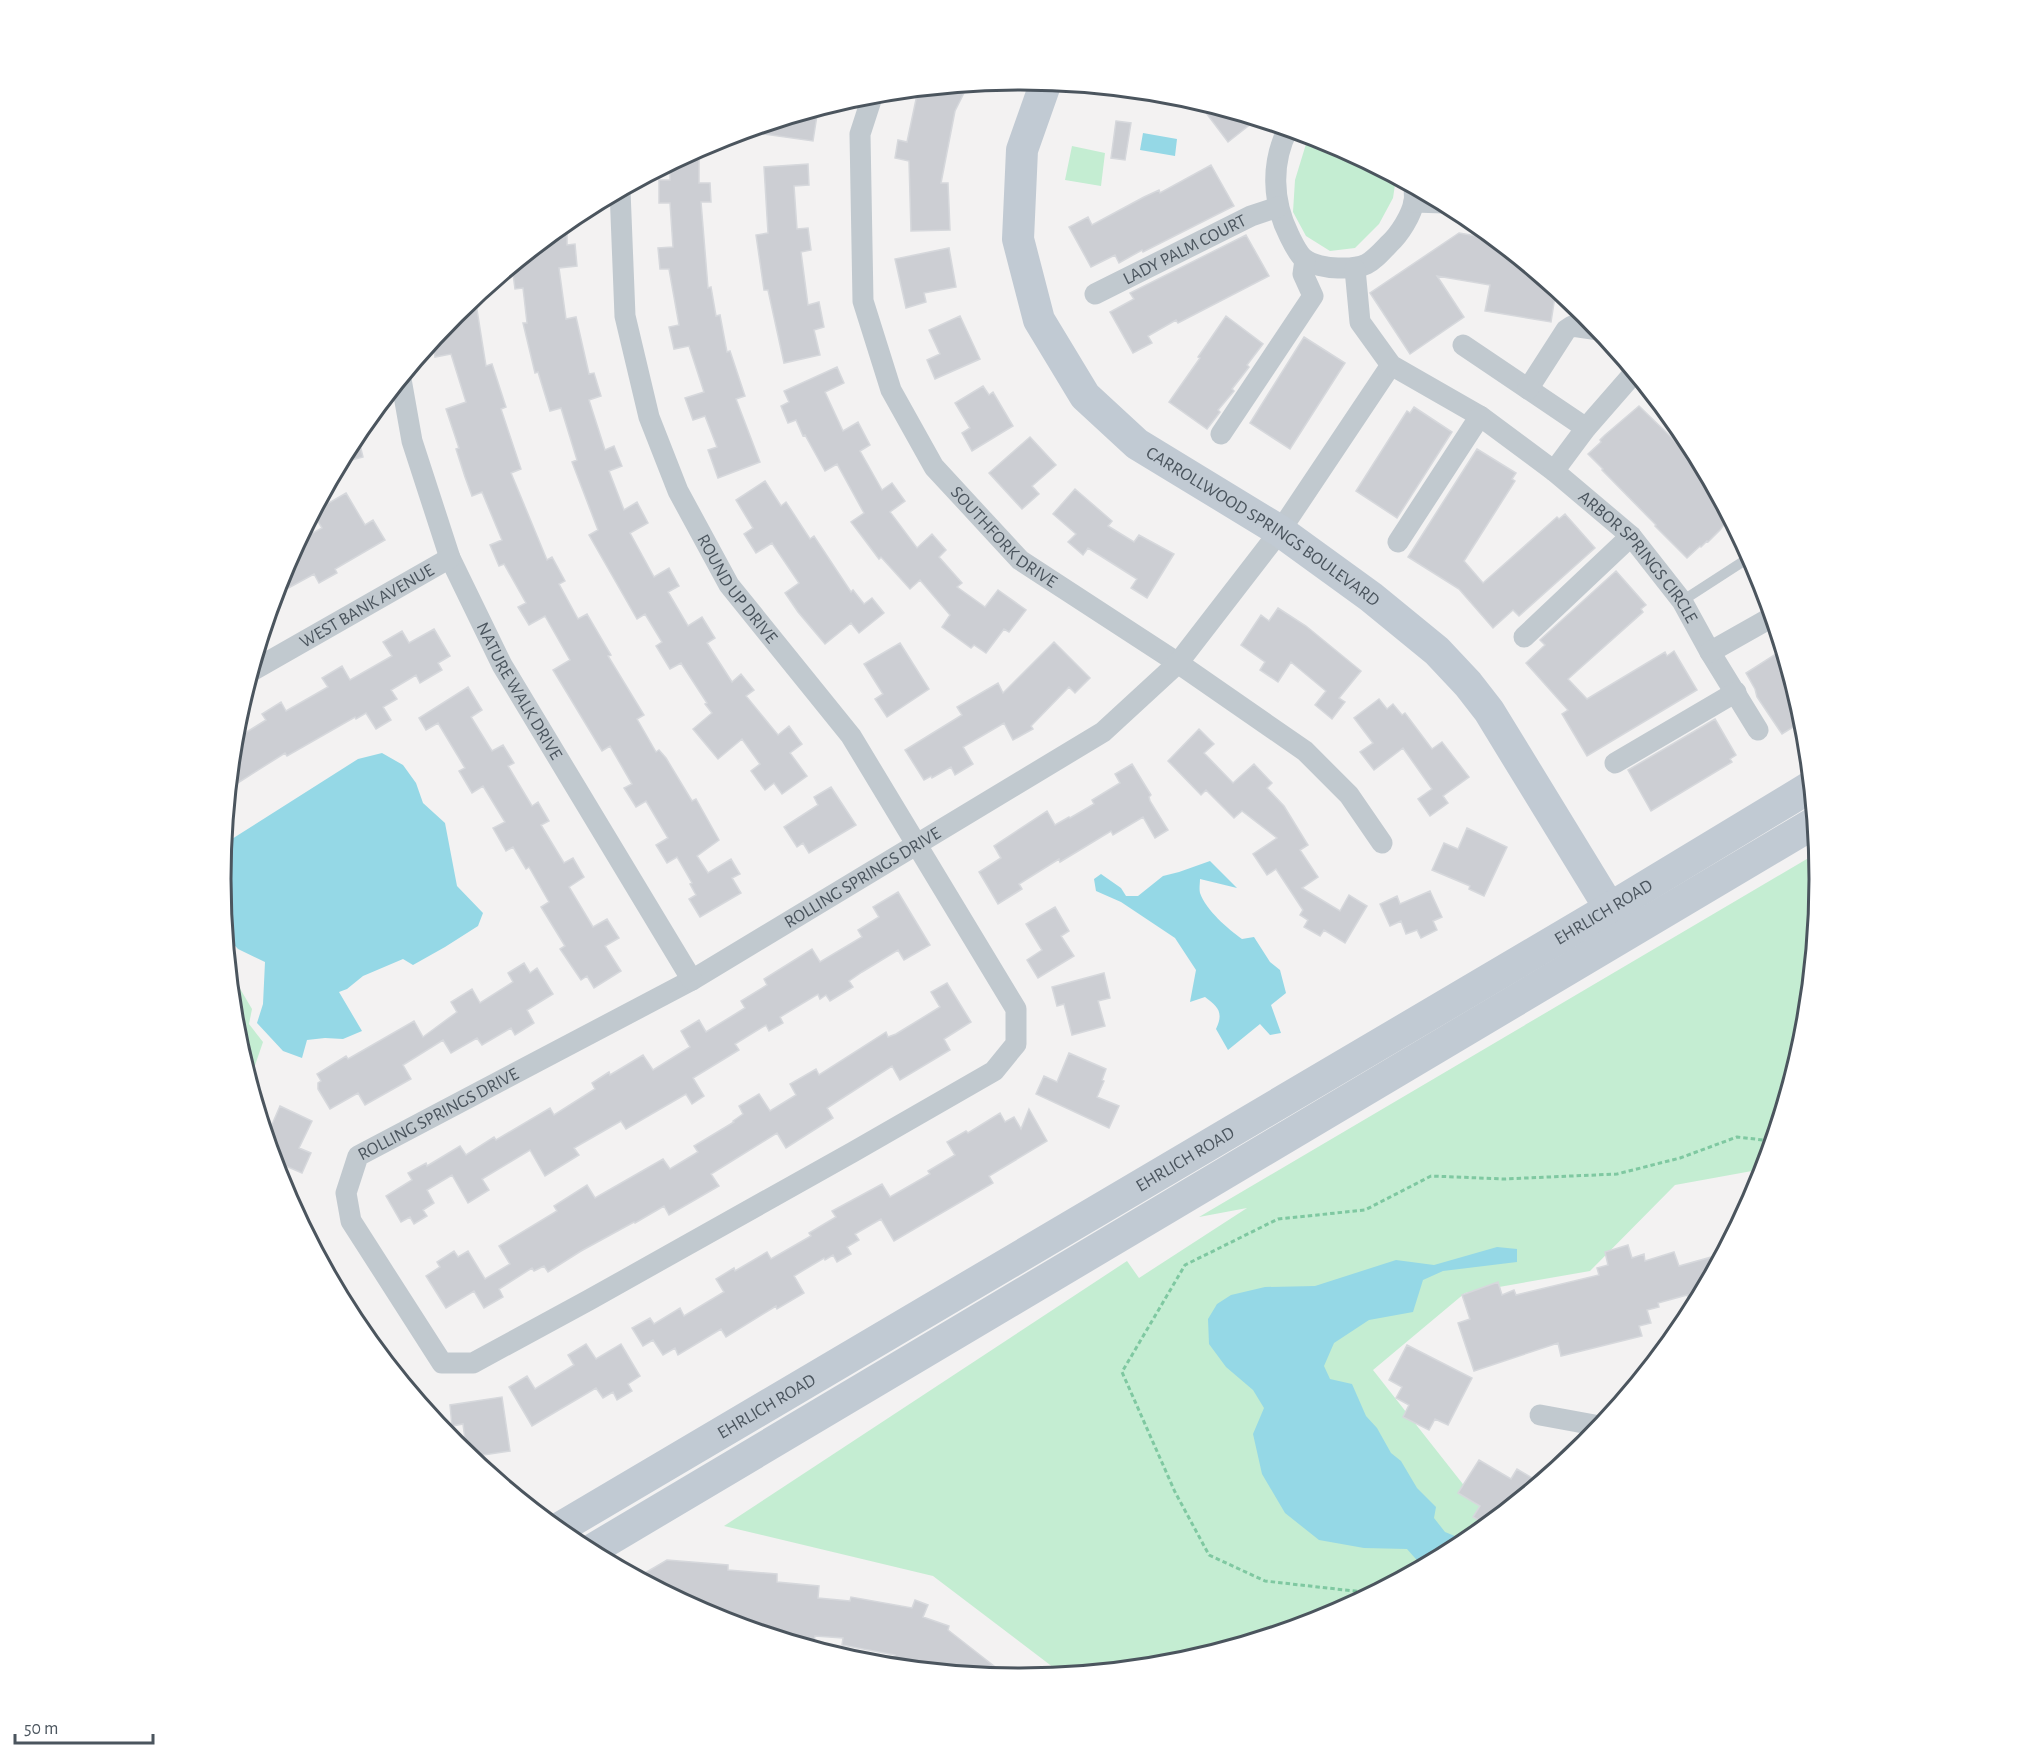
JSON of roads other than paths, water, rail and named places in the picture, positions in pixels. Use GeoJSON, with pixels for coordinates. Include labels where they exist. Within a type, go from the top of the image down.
{"type":"FeatureCollection","features":[{"type":"Feature","properties":{"kind":"main road","name":"CARROLLWOOD SPRINGS BOULEVARD"},"geometry":{"type":"LineString","coordinates":[[1043,91],[1022,150],[1018,239],[1039,320],[1085,396],[1137,444],[1280,531],[1404,623],[1437,651],[1468,684],[1489,711],[1626,935]]}},
{"type":"Feature","properties":{"kind":"main road","name":"EHRLICH ROAD"},"geometry":{"type":"LineString","coordinates":[[567,1524],[1610,908],[1803,791]]}},
{"type":"Feature","properties":{"kind":"main road","name":"EHRLICH ROAD"},"geometry":{"type":"LineString","coordinates":[[599,1546],[1807,827]]}},
{"type":"Feature","properties":{"kind":"street","name":"SOUTHFORK DRIVE"},"geometry":{"type":"LineString","coordinates":[[870,104],[860,134],[863,301],[891,390],[934,467],[1020,560],[1178,663],[1305,751],[1349,795],[1382,843]]}},
{"type":"Feature","properties":{"kind":"street"},"geometry":{"type":"LineString","coordinates":[[1285,136],[1276,169],[1278,207],[1282,222],[1296,249],[1305,260],[1329,268],[1355,269],[1365,266],[1399,234],[1414,196]]}},
{"type":"Feature","properties":{"kind":"street","name":"ROUND UP DRIVE"},"geometry":{"type":"LineString","coordinates":[[620,199],[625,316],[649,417],[678,491],[729,585],[851,736],[973,939]]}},
{"type":"Feature","properties":{"kind":"street","name":"LADY PALM COURT"},"geometry":{"type":"LineString","coordinates":[[1095,294],[1251,216],[1278,207]]}},
{"type":"Feature","properties":{"kind":"street"},"geometry":{"type":"LineString","coordinates":[[1221,434],[1312,296],[1303,274],[1305,260]]}},
{"type":"Feature","properties":{"kind":"street","name":"ARBOR SPRINGS CIRCLE"},"geometry":{"type":"LineString","coordinates":[[1355,269],[1360,322],[1391,365],[1480,416],[1554,471],[1631,536],[1682,601],[1758,730]]}},
{"type":"Feature","properties":{"kind":"street"},"geometry":{"type":"LineString","coordinates":[[1528,389],[1566,330],[1572,326],[1584,328]]}},
{"type":"Feature","properties":{"kind":"street"},"geometry":{"type":"LineString","coordinates":[[1462,345],[1586,428]]}},
{"type":"Feature","properties":{"kind":"street"},"geometry":{"type":"LineString","coordinates":[[1280,531],[1391,365]]}},
{"type":"Feature","properties":{"kind":"street"},"geometry":{"type":"LineString","coordinates":[[1554,471],[1586,428],[1629,379]]}},
{"type":"Feature","properties":{"kind":"street","name":"NATURE WALK DRIVE"},"geometry":{"type":"LineString","coordinates":[[403,388],[412,441],[450,558],[502,665],[692,980]]}},
{"type":"Feature","properties":{"kind":"street"},"geometry":{"type":"LineString","coordinates":[[1398,542],[1480,416]]}},
{"type":"Feature","properties":{"kind":"street","name":"ROLLING SPRINGS DRIVE"},"geometry":{"type":"LineString","coordinates":[[973,939],[1016,1009],[1016,1044],[994,1071],[823,1169],[473,1363],[442,1363],[351,1221],[346,1193],[358,1156],[692,980],[1103,732],[1178,663],[1280,531]]}},
{"type":"Feature","properties":{"kind":"street"},"geometry":{"type":"LineString","coordinates":[[1524,637],[1631,536]]}},
{"type":"Feature","properties":{"kind":"street","name":"WEST BANK AVENUE"},"geometry":{"type":"LineString","coordinates":[[261,666],[450,558]]}},
{"type":"Feature","properties":{"kind":"street"},"geometry":{"type":"LineString","coordinates":[[1710,652],[1765,621]]}},
{"type":"Feature","properties":{"kind":"street"},"geometry":{"type":"LineString","coordinates":[[1615,763],[1736,692]]}},
{"type":"Feature","properties":{"kind":"street"},"geometry":{"type":"LineString","coordinates":[[1540,1415],[1590,1424]]}},
{"type":"Feature","properties":{"kind":"lane"},"geometry":{"type":"LineString","coordinates":[[1682,601],[1742,562]]}},
{"type":"Feature","properties":{"kind":"water"},"geometry":{"type":"Polygon","coordinates":[[[1143,133],[1177,139],[1175,156],[1140,150],[1143,133]]]}},
{"type":"Feature","properties":{"kind":"water"},"geometry":{"type":"Polygon","coordinates":[[[382,753],[403,765],[416,783],[423,803],[445,823],[457,886],[483,913],[478,926],[413,965],[403,959],[363,976],[347,989],[339,992],[362,1031],[343,1039],[307,1040],[302,1058],[283,1051],[257,1023],[263,1004],[265,962],[234,945],[231,879],[233,839],[358,759],[382,753]]]}},
{"type":"Feature","properties":{"kind":"water"},"geometry":{"type":"Polygon","coordinates":[[[1210,861],[1237,888],[1200,879],[1200,891],[1207,906],[1218,919],[1242,939],[1254,937],[1270,962],[1280,970],[1286,993],[1271,1005],[1281,1033],[1270,1035],[1260,1024],[1228,1050],[1216,1029],[1219,1014],[1216,1007],[1205,997],[1190,1002],[1196,970],[1175,938],[1121,902],[1096,891],[1094,879],[1101,874],[1121,888],[1126,896],[1138,896],[1163,876],[1210,861]]]}},
{"type":"Feature","properties":{"kind":"water"},"geometry":{"type":"Polygon","coordinates":[[[1497,1247],[1517,1249],[1517,1262],[1443,1271],[1423,1280],[1413,1312],[1369,1320],[1334,1343],[1324,1366],[1330,1379],[1352,1384],[1366,1416],[1377,1428],[1391,1453],[1401,1461],[1417,1488],[1436,1507],[1434,1518],[1445,1532],[1456,1536],[1417,1560],[1407,1549],[1364,1548],[1319,1540],[1285,1513],[1262,1474],[1253,1434],[1264,1408],[1253,1390],[1226,1367],[1209,1344],[1208,1319],[1217,1304],[1231,1295],[1265,1287],[1315,1286],[1396,1260],[1434,1265],[1497,1247]]]}}]}
